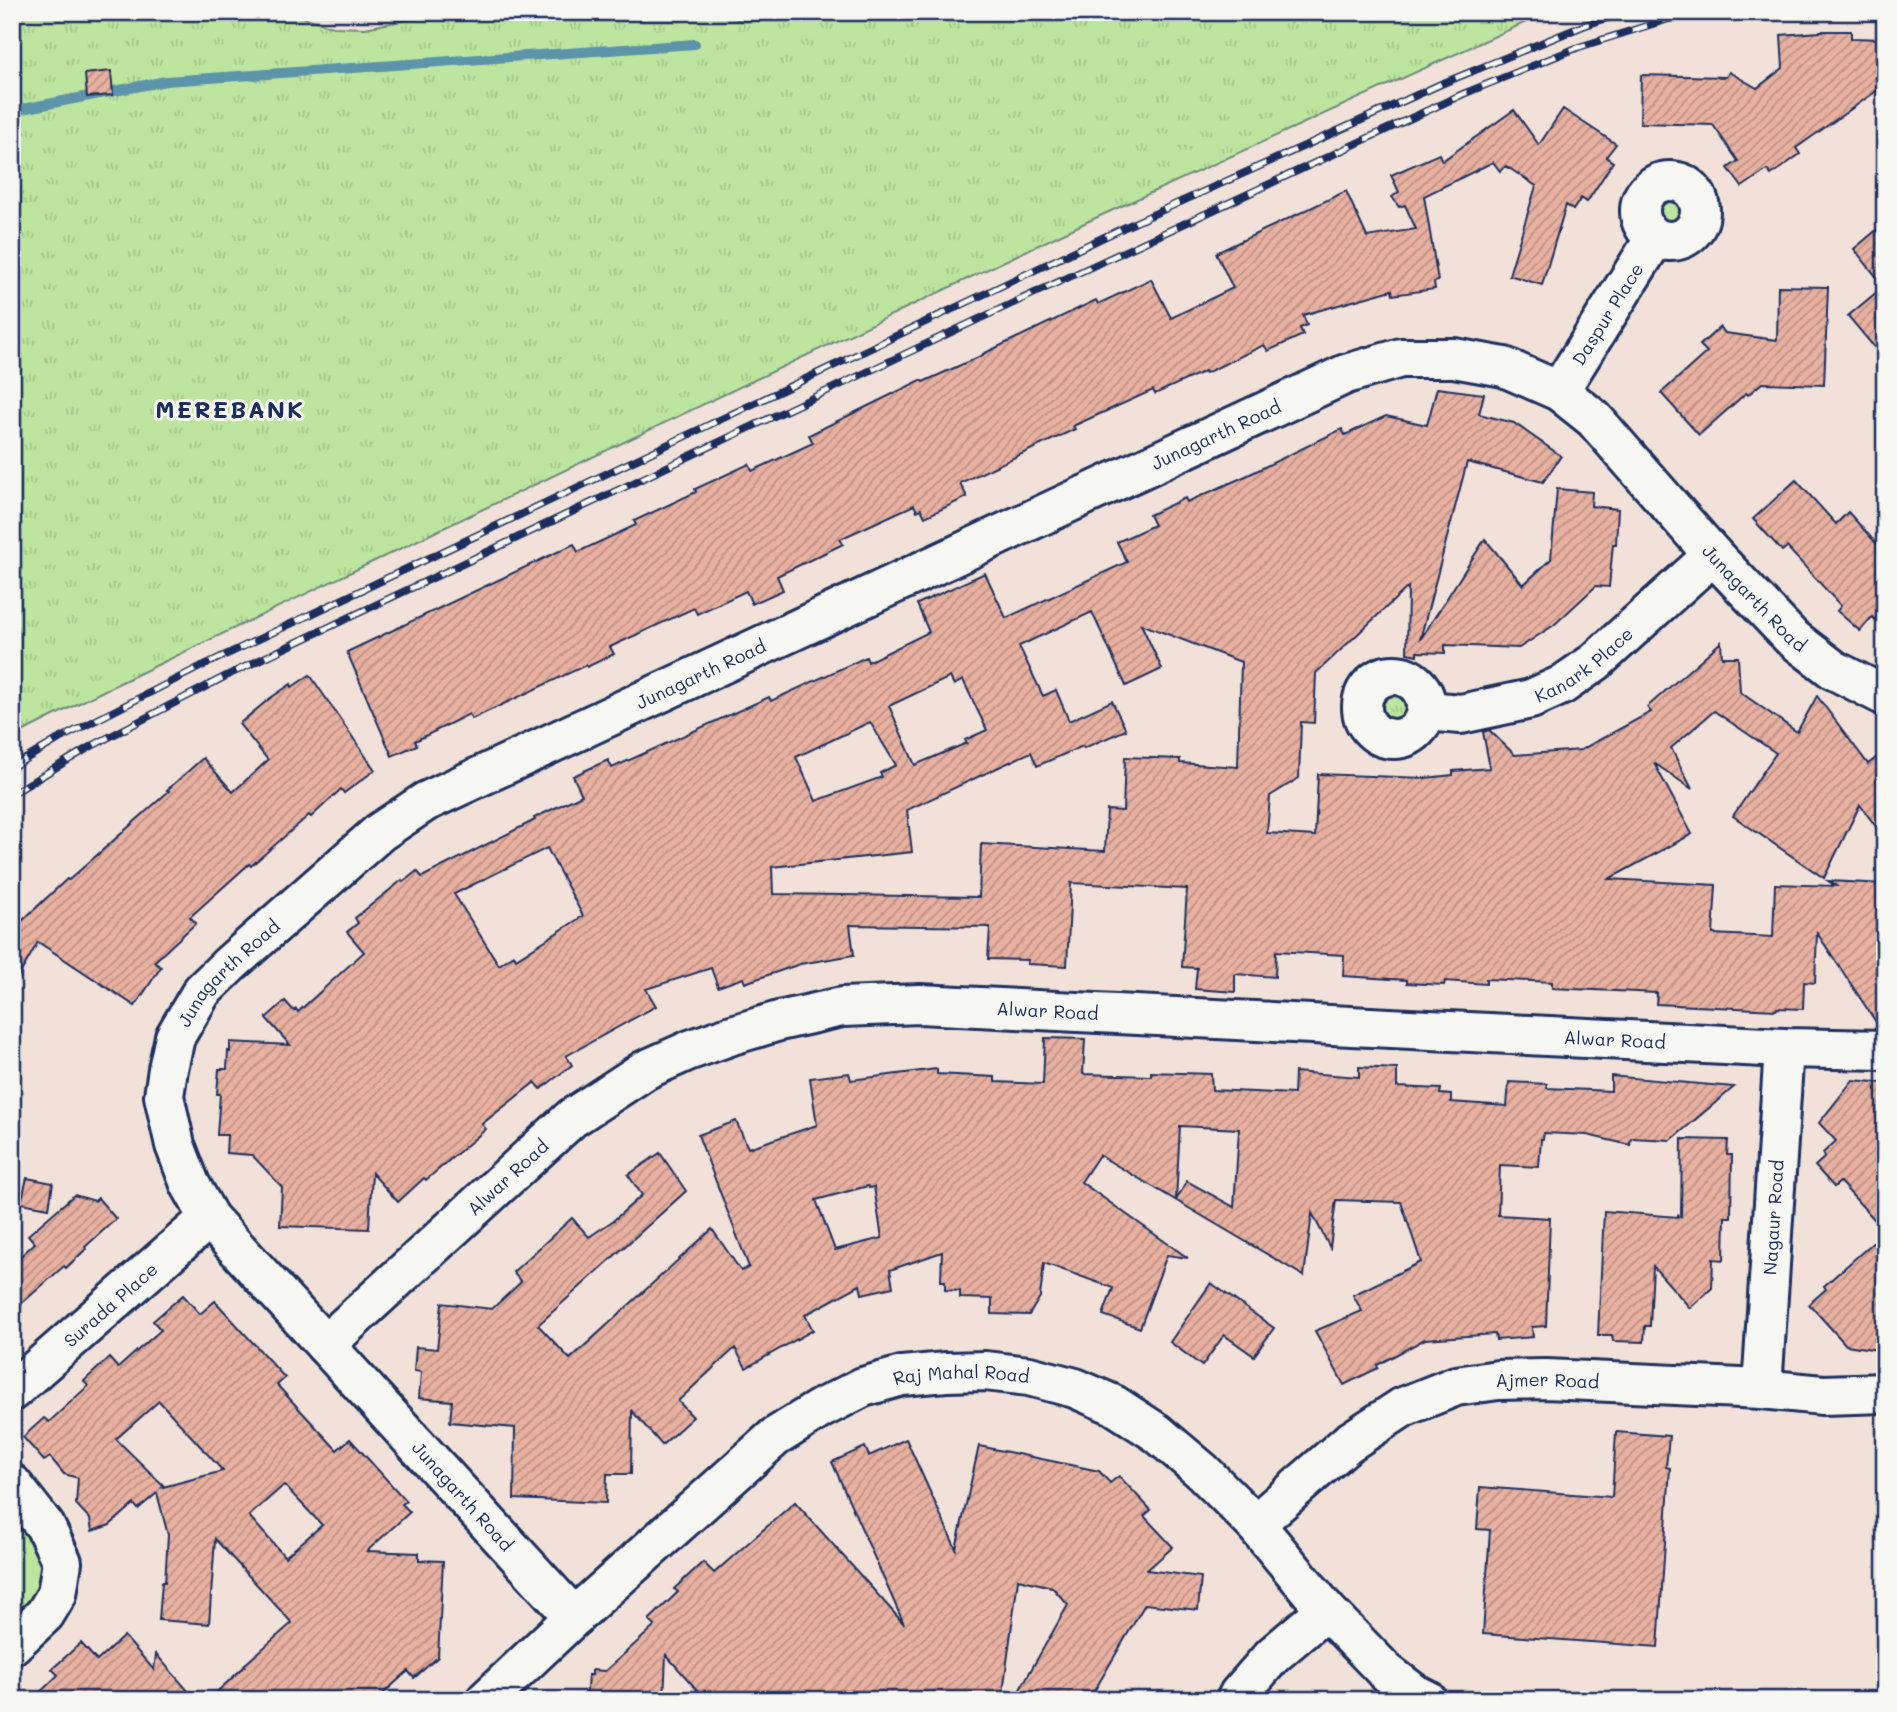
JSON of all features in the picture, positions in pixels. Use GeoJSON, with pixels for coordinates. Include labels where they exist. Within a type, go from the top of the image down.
{"type":"FeatureCollection","features":[{"type":"Feature","properties":{"kind":"street","name":"Daspur Place"},"geometry":{"type":"LineString","coordinates":[[1559,391],[1655,238]]}},
{"type":"Feature","properties":{"kind":"street","name":"Junagarth Road"},"geometry":{"type":"LineString","coordinates":[[574,1617],[209,1218],[190,1184],[175,1145],[164,1096],[168,1069],[175,1037],[202,991],[380,832],[425,802],[1346,374],[1401,358],[1454,358],[1504,367],[1559,391],[1594,419],[1713,555],[1791,637],[1833,670],[1885,696]]}},
{"type":"Feature","properties":{"kind":"street","name":"Kanark Place"},"geometry":{"type":"LineString","coordinates":[[1426,711],[1461,714],[1531,699],[1562,685],[1595,662],[1713,555]]}},
{"type":"Feature","properties":{"kind":"street","name":"Alwar Road"},"geometry":{"type":"LineString","coordinates":[[325,1345],[572,1118],[610,1092],[645,1070],[690,1050],[779,1021],[842,1007],[920,1004],[1784,1048],[1885,1050]]}},
{"type":"Feature","properties":{"kind":"street","name":"Nagaur Road"},"geometry":{"type":"LineString","coordinates":[[1762,1389],[1784,1048]]}},
{"type":"Feature","properties":{"kind":"street","name":"Surada Place"},"geometry":{"type":"LineString","coordinates":[[12,1391],[209,1218]]}},
{"type":"Feature","properties":{"kind":"street","name":"Raj Mahal Road"},"geometry":{"type":"LineString","coordinates":[[486,1700],[574,1617],[775,1437],[820,1409],[863,1387],[902,1376],[985,1371],[1029,1376],[1075,1388],[1114,1405],[1157,1433],[1202,1471],[1255,1524],[1326,1611],[1385,1671],[1415,1695],[1427,1700]]}},
{"type":"Feature","properties":{"kind":"street","name":"Ajmer Road"},"geometry":{"type":"LineString","coordinates":[[1255,1524],[1348,1443],[1403,1407],[1456,1386],[1498,1380],[1546,1379],[1762,1389],[1823,1395],[1885,1393]]}},
{"type":"Feature","properties":{"kind":"street"},"geometry":{"type":"LineString","coordinates":[[12,1484],[45,1526],[62,1562],[57,1594],[45,1614],[12,1645]]}},
{"type":"Feature","properties":{"kind":"street"},"geometry":{"type":"LineString","coordinates":[[1236,1700],[1273,1655],[1326,1611]]}},
{"type":"Feature","properties":{"kind":"green space"},"geometry":{"type":"Polygon","coordinates":[[[12,12],[297,12],[303,17],[333,27],[365,28],[448,12],[725,12],[747,21],[769,12],[1548,12],[1091,220],[103,691],[12,737],[12,12]]]}},
{"type":"Feature","properties":{"kind":"green space"},"geometry":{"type":"Polygon","coordinates":[[[1664,193],[1680,198],[1688,213],[1683,226],[1672,233],[1649,220],[1650,204],[1664,193]]]}},
{"type":"Feature","properties":{"kind":"green space"},"geometry":{"type":"Polygon","coordinates":[[[1393,686],[1408,692],[1414,707],[1408,722],[1393,728],[1378,722],[1372,707],[1378,692],[1393,686]]]}},
{"type":"Feature","properties":{"kind":"green space"},"geometry":{"type":"Polygon","coordinates":[[[12,1500],[43,1547],[43,1591],[12,1630],[12,1500]]]}},
{"type":"Feature","properties":{"kind":"building"},"geometry":{"type":"Polygon","coordinates":[[[1851,31],[1851,38],[1885,39],[1885,85],[1796,148],[1800,154],[1771,175],[1767,170],[1742,187],[1728,168],[1738,161],[1713,125],[1640,123],[1641,75],[1726,77],[1729,72],[1757,88],[1783,68],[1781,35],[1851,31]]]}},
{"type":"Feature","properties":{"kind":"building"},"geometry":{"type":"Polygon","coordinates":[[[111,71],[113,95],[87,97],[85,74],[111,71]]]}},
{"type":"Feature","properties":{"kind":"building"},"geometry":{"type":"Polygon","coordinates":[[[1563,109],[1616,144],[1606,157],[1613,162],[1587,202],[1581,198],[1573,210],[1566,205],[1542,285],[1509,275],[1536,186],[1506,166],[1500,171],[1493,162],[1424,196],[1438,281],[1434,282],[1435,289],[1393,295],[1392,290],[1303,315],[1307,325],[1300,328],[1303,335],[1268,351],[1264,345],[1206,373],[1205,371],[1155,394],[1153,390],[1073,426],[1075,429],[960,483],[967,497],[925,517],[921,509],[917,511],[914,505],[840,539],[843,544],[777,576],[783,590],[752,604],[746,591],[697,614],[694,608],[610,647],[614,654],[472,719],[469,714],[415,741],[417,745],[392,756],[347,652],[574,544],[578,552],[636,525],[634,521],[749,464],[752,471],[813,443],[809,435],[1096,300],[1098,304],[1151,279],[1171,318],[1233,288],[1216,253],[1346,191],[1367,237],[1416,229],[1405,205],[1399,207],[1392,197],[1399,192],[1391,175],[1439,154],[1442,161],[1514,110],[1539,145],[1563,109]]]}},
{"type":"Feature","properties":{"kind":"building"},"geometry":{"type":"Polygon","coordinates":[[[1885,223],[1885,360],[1848,316],[1884,286],[1854,249],[1885,223]]]}},
{"type":"Feature","properties":{"kind":"building"},"geometry":{"type":"Polygon","coordinates":[[[1778,286],[1828,287],[1824,385],[1762,383],[1748,395],[1746,393],[1699,435],[1661,393],[1707,352],[1700,345],[1720,327],[1725,333],[1777,340],[1778,286]]]}},
{"type":"Feature","properties":{"kind":"building"},"geometry":{"type":"Polygon","coordinates":[[[1437,388],[1484,394],[1479,414],[1514,423],[1561,456],[1543,482],[1467,462],[1420,640],[1485,539],[1523,585],[1551,559],[1557,489],[1592,492],[1591,506],[1618,509],[1609,587],[1596,586],[1554,625],[1519,648],[1445,645],[1445,653],[1417,652],[1417,655],[1407,653],[1408,587],[1316,673],[1314,723],[1301,722],[1299,778],[1270,796],[1267,833],[1315,836],[1318,774],[1425,778],[1453,775],[1453,771],[1490,768],[1483,732],[1489,730],[1515,755],[1581,750],[1651,712],[1647,707],[1721,642],[1722,657],[1738,657],[1740,692],[1797,732],[1817,696],[1868,764],[1885,751],[1885,839],[1860,805],[1824,878],[1733,816],[1776,753],[1714,711],[1671,748],[1692,789],[1654,763],[1692,834],[1609,879],[1716,885],[1713,934],[1773,937],[1775,884],[1836,886],[1828,881],[1885,884],[1885,1028],[1880,1028],[1817,933],[1815,983],[1804,982],[1803,1009],[1656,1004],[1657,993],[1552,988],[1552,982],[1486,979],[1486,984],[1445,981],[1444,985],[1343,976],[1344,955],[1276,951],[1275,977],[1235,974],[1235,992],[1195,989],[1197,968],[1182,967],[1187,889],[1071,883],[1067,966],[1027,964],[1028,960],[988,959],[990,927],[850,925],[854,955],[800,964],[745,983],[743,978],[718,987],[711,968],[646,989],[656,1006],[566,1056],[572,1065],[541,1089],[535,1082],[482,1124],[486,1129],[398,1202],[372,1173],[369,1229],[280,1226],[282,1187],[252,1155],[226,1153],[227,1135],[217,1135],[220,1094],[217,1094],[219,1069],[227,1069],[230,1042],[290,1045],[266,1018],[285,1001],[298,1012],[364,952],[347,932],[358,923],[355,918],[417,871],[422,877],[582,795],[573,776],[608,760],[612,768],[769,697],[771,701],[866,657],[868,662],[929,632],[917,604],[985,573],[1006,618],[1127,562],[1117,542],[1154,525],[1149,515],[1185,498],[1187,502],[1342,429],[1345,435],[1386,416],[1427,425],[1437,388]],[[1092,612],[1019,646],[1043,696],[1056,690],[1069,721],[1112,701],[1126,730],[1037,766],[1031,752],[907,810],[912,852],[772,867],[773,894],[979,897],[981,844],[1105,851],[1107,810],[1123,811],[1125,757],[1180,759],[1180,763],[1238,767],[1241,662],[1141,624],[1162,669],[1126,686],[1092,612]],[[950,677],[889,706],[915,765],[967,743],[965,740],[987,730],[963,680],[954,685],[950,677]],[[870,722],[796,757],[816,801],[882,777],[880,773],[896,765],[870,722]],[[547,848],[454,894],[499,965],[514,955],[516,959],[583,916],[547,848]]]}},
{"type":"Feature","properties":{"kind":"building"},"geometry":{"type":"Polygon","coordinates":[[[1796,480],[1836,524],[1848,512],[1885,553],[1885,628],[1872,617],[1860,631],[1837,611],[1841,606],[1787,547],[1782,551],[1753,519],[1796,480]]]}},
{"type":"Feature","properties":{"kind":"building"},"geometry":{"type":"Polygon","coordinates":[[[310,675],[375,770],[344,793],[341,789],[251,866],[249,864],[190,917],[196,923],[154,962],[161,967],[135,1006],[38,942],[12,988],[12,930],[203,758],[233,792],[268,760],[239,724],[269,699],[310,675]]]}},
{"type":"Feature","properties":{"kind":"building"},"geometry":{"type":"Polygon","coordinates":[[[1045,1038],[1085,1039],[1083,1074],[1211,1074],[1212,1090],[1294,1094],[1295,1072],[1359,1077],[1359,1067],[1397,1069],[1397,1087],[1441,1089],[1440,1094],[1451,1095],[1451,1102],[1507,1106],[1509,1082],[1547,1084],[1547,1088],[1611,1091],[1611,1076],[1734,1087],[1671,1140],[1631,1138],[1630,1145],[1587,1135],[1544,1133],[1539,1167],[1500,1165],[1498,1215],[1550,1218],[1546,1326],[1532,1327],[1533,1337],[1496,1340],[1495,1334],[1425,1339],[1344,1385],[1315,1331],[1362,1311],[1353,1295],[1421,1262],[1401,1202],[1336,1200],[1330,1248],[1312,1213],[1304,1276],[1099,1155],[1081,1182],[1188,1258],[1167,1255],[1140,1328],[1103,1315],[1113,1288],[1044,1263],[1040,1297],[1029,1315],[992,1314],[992,1299],[960,1298],[960,1291],[945,1290],[945,1281],[941,1281],[942,1252],[890,1270],[893,1287],[862,1294],[860,1285],[805,1315],[813,1330],[746,1368],[735,1348],[678,1401],[693,1417],[662,1445],[632,1411],[631,1474],[607,1474],[606,1503],[514,1499],[515,1428],[450,1422],[452,1401],[419,1398],[421,1372],[414,1371],[416,1347],[437,1349],[442,1303],[492,1309],[521,1282],[513,1272],[572,1218],[589,1237],[614,1220],[642,1195],[628,1175],[660,1153],[686,1191],[538,1325],[570,1359],[712,1229],[741,1271],[749,1267],[698,1135],[736,1121],[748,1148],[817,1125],[810,1078],[849,1073],[851,1080],[937,1069],[937,1074],[995,1077],[995,1082],[1043,1084],[1045,1038]],[[1180,1126],[1176,1200],[1187,1181],[1234,1207],[1239,1129],[1180,1126]],[[868,1186],[816,1200],[835,1250],[882,1238],[874,1187],[868,1186]]]}},
{"type":"Feature","properties":{"kind":"building"},"geometry":{"type":"Polygon","coordinates":[[[1853,1080],[1885,1083],[1885,1231],[1840,1182],[1834,1187],[1815,1166],[1825,1157],[1823,1153],[1836,1141],[1819,1123],[1853,1080]]]}},
{"type":"Feature","properties":{"kind":"building"},"geometry":{"type":"Polygon","coordinates":[[[1682,1139],[1728,1140],[1727,1155],[1732,1155],[1731,1217],[1725,1217],[1724,1260],[1713,1259],[1712,1288],[1690,1308],[1653,1266],[1650,1326],[1645,1326],[1644,1342],[1613,1341],[1612,1335],[1598,1335],[1604,1211],[1681,1216],[1682,1139]]]}},
{"type":"Feature","properties":{"kind":"building"},"geometry":{"type":"Polygon","coordinates":[[[27,1178],[53,1183],[49,1208],[21,1203],[27,1178]]]}},
{"type":"Feature","properties":{"kind":"building"},"geometry":{"type":"Polygon","coordinates":[[[74,1195],[95,1201],[98,1198],[116,1219],[66,1268],[64,1266],[12,1312],[12,1264],[35,1243],[28,1235],[74,1195]]]}},
{"type":"Feature","properties":{"kind":"building"},"geometry":{"type":"Polygon","coordinates":[[[1885,1232],[1885,1351],[1846,1345],[1809,1304],[1826,1289],[1824,1286],[1885,1232]]]}},
{"type":"Feature","properties":{"kind":"building"},"geometry":{"type":"Polygon","coordinates":[[[1211,1283],[1274,1328],[1254,1356],[1224,1335],[1202,1366],[1170,1342],[1211,1283]]]}},
{"type":"Feature","properties":{"kind":"building"},"geometry":{"type":"Polygon","coordinates":[[[183,1295],[200,1314],[215,1301],[285,1378],[277,1385],[337,1450],[350,1439],[406,1501],[402,1504],[410,1512],[367,1551],[419,1553],[419,1560],[443,1561],[438,1657],[414,1678],[408,1671],[376,1700],[208,1700],[292,1623],[215,1539],[209,1624],[159,1620],[168,1535],[157,1493],[138,1509],[134,1504],[110,1525],[92,1531],[90,1519],[76,1504],[78,1478],[64,1474],[50,1457],[44,1461],[23,1437],[44,1418],[49,1422],[88,1386],[84,1381],[109,1358],[118,1368],[161,1330],[153,1321],[183,1295]],[[159,1401],[116,1439],[163,1487],[223,1471],[159,1401]],[[284,1485],[249,1516],[285,1557],[322,1525],[284,1485]]]}},
{"type":"Feature","properties":{"kind":"building"},"geometry":{"type":"Polygon","coordinates":[[[1616,1432],[1669,1436],[1666,1467],[1670,1468],[1658,1647],[1483,1634],[1490,1530],[1477,1529],[1480,1487],[1612,1497],[1616,1432]]]}},
{"type":"Feature","properties":{"kind":"building"},"geometry":{"type":"Polygon","coordinates":[[[906,1439],[956,1549],[979,1446],[1099,1471],[1110,1483],[1119,1476],[1151,1510],[1144,1516],[1173,1547],[1147,1570],[1201,1577],[1198,1610],[1145,1604],[1089,1700],[1014,1700],[1068,1605],[1052,1587],[1018,1579],[1002,1700],[706,1700],[666,1655],[664,1700],[586,1700],[588,1675],[592,1675],[592,1670],[605,1671],[655,1626],[649,1620],[678,1592],[674,1589],[703,1562],[714,1573],[795,1502],[904,1624],[832,1462],[865,1447],[869,1456],[906,1439]]]}},
{"type":"Feature","properties":{"kind":"building"},"geometry":{"type":"Polygon","coordinates":[[[124,1636],[154,1670],[156,1654],[196,1700],[32,1700],[58,1675],[52,1669],[81,1643],[97,1661],[124,1636]]]}},
{"type":"Feature","properties":{"kind":"waterway"},"geometry":{"type":"LineString","coordinates":[[12,111],[166,81],[695,44]]}},
{"type":"Feature","properties":{"kind":"railway"},"geometry":{"type":"LineString","coordinates":[[12,767],[59,739],[200,667],[1123,228],[1441,84],[1583,26],[1625,12]]}},
{"type":"Feature","properties":{"kind":"railway"},"geometry":{"type":"LineString","coordinates":[[12,794],[88,748],[230,674],[981,318],[1463,94],[1579,47],[1691,12]]}},
{"type":"Feature","properties":{"kind":"district","name":"MEREBANK"},"geometry":{"type":"Point","coordinates":[230,408]}}]}
